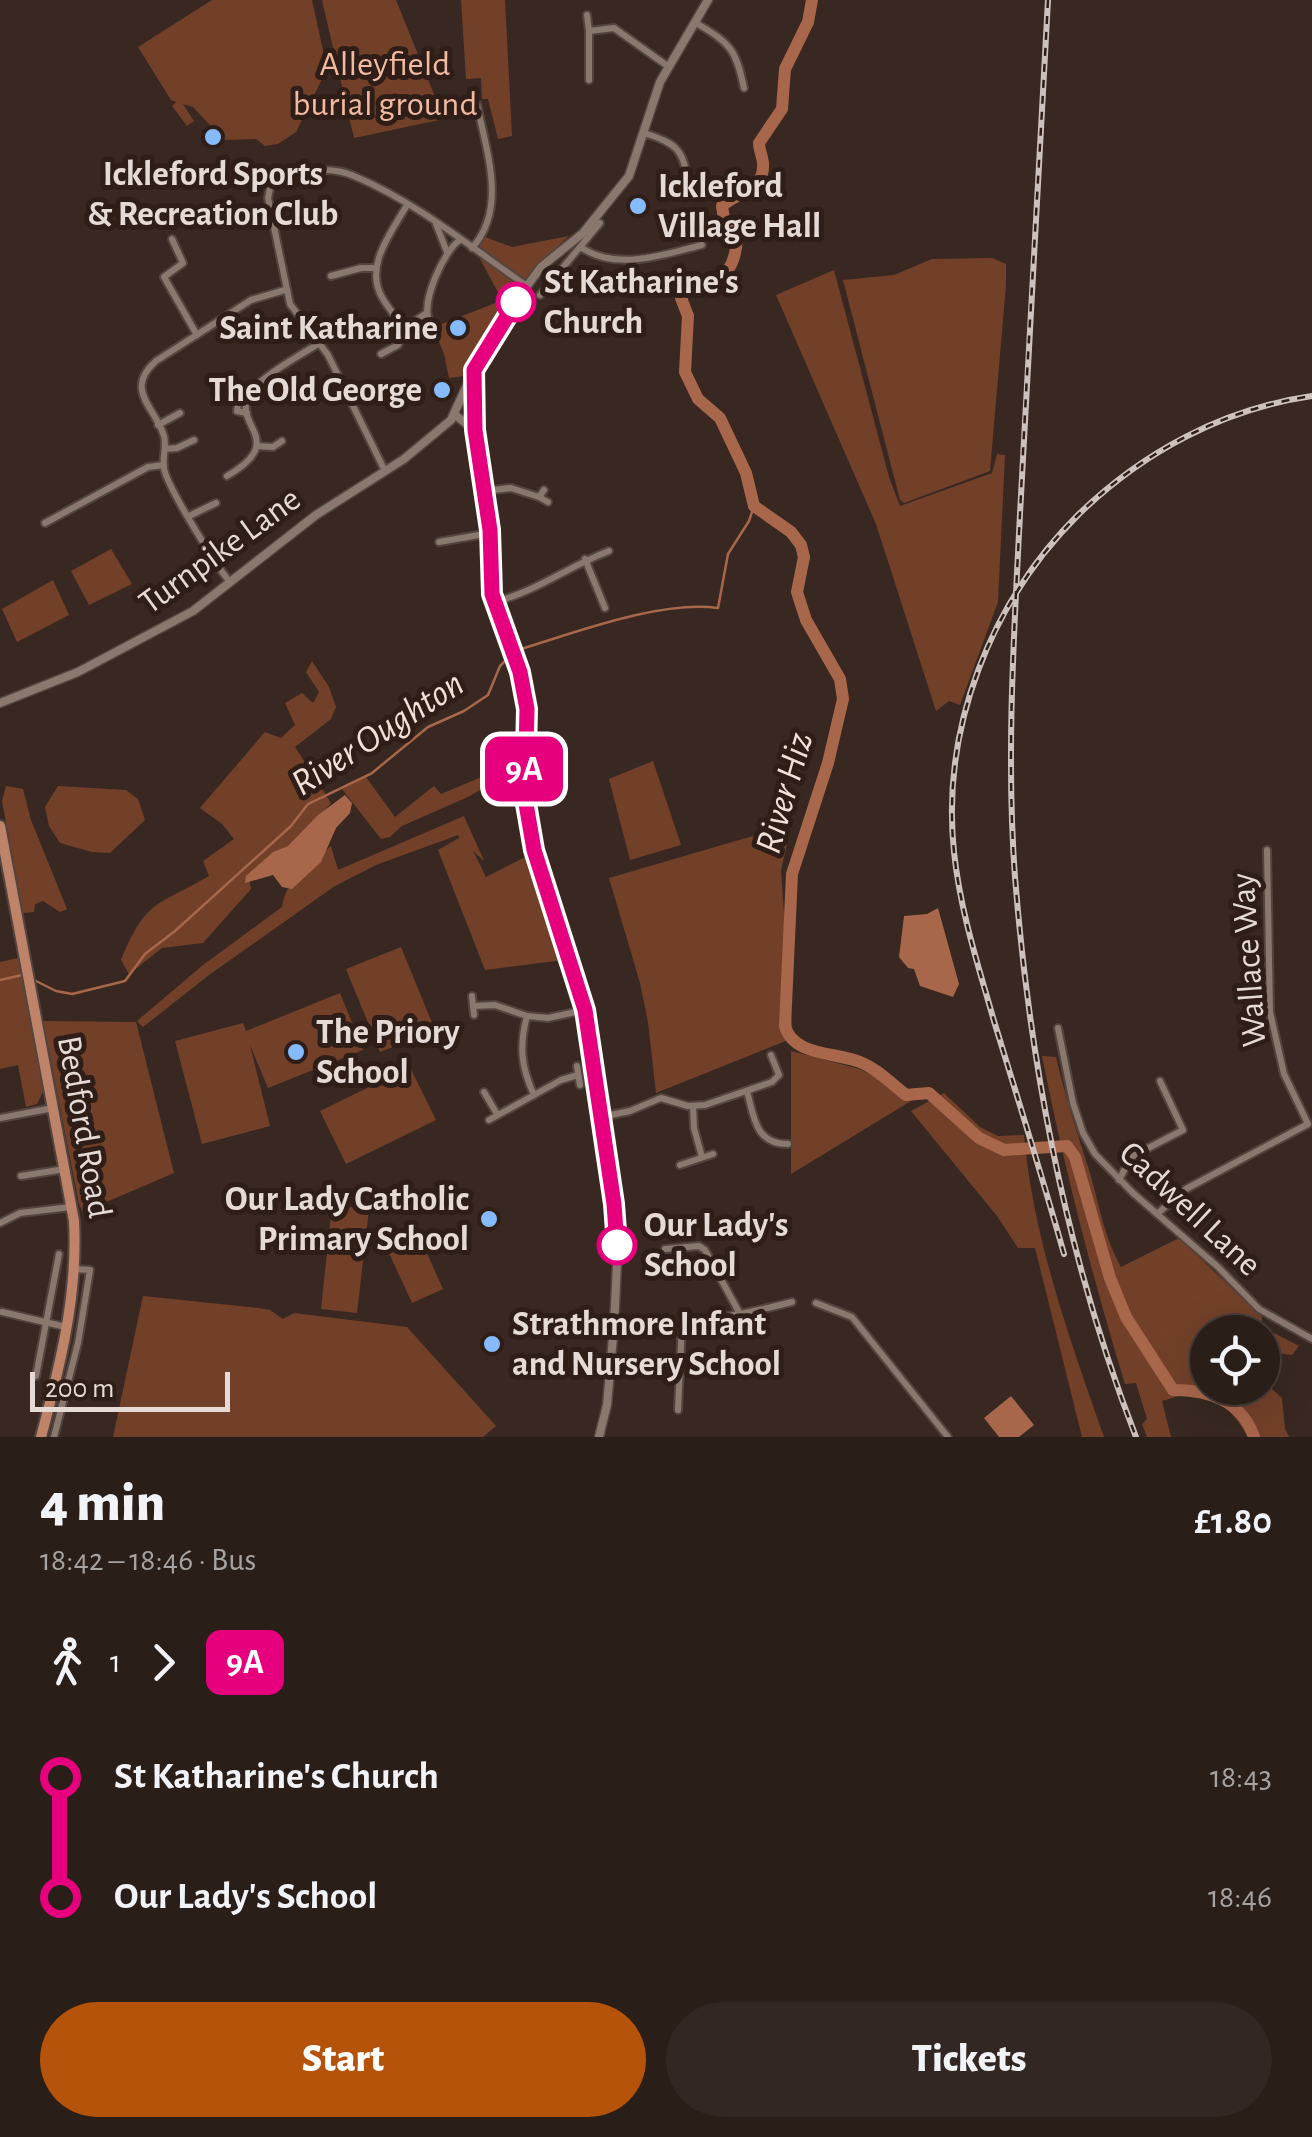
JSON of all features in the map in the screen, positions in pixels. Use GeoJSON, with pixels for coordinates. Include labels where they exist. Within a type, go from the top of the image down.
{"type":"FeatureCollection","features":[{"type":"Feature","properties":{"kind":"main road","name":"Bedford Road"},"geometry":{"type":"LineString","coordinates":[[0,830],[72,1207],[75,1269],[67,1327],[41,1437]]}},
{"type":"Feature","properties":{"kind":"street"},"geometry":{"type":"LineString","coordinates":[[475,430],[455,415],[474,370],[526,286],[583,233],[628,176],[654,97],[708,0]]}},
{"type":"Feature","properties":{"kind":"street"},"geometry":{"type":"LineString","coordinates":[[587,14],[589,80]]}},
{"type":"Feature","properties":{"kind":"street"},"geometry":{"type":"LineString","coordinates":[[696,23],[727,41],[734,50],[744,88]]}},
{"type":"Feature","properties":{"kind":"street"},"geometry":{"type":"LineString","coordinates":[[589,31],[614,28],[668,67]]}},
{"type":"Feature","properties":{"kind":"street"},"geometry":{"type":"LineString","coordinates":[[472,248],[487,229],[492,192],[478,104]]}},
{"type":"Feature","properties":{"kind":"street"},"geometry":{"type":"LineString","coordinates":[[644,133],[678,148],[688,186]]}},
{"type":"Feature","properties":{"kind":"street"},"geometry":{"type":"LineString","coordinates":[[386,471],[328,354],[293,309],[270,208],[270,184],[302,173],[351,174],[435,222],[526,286]]}},
{"type":"Feature","properties":{"kind":"street"},"geometry":{"type":"LineString","coordinates":[[381,354],[398,345],[404,333],[380,294],[376,268],[380,252],[407,205]]}},
{"type":"Feature","properties":{"kind":"street"},"geometry":{"type":"LineString","coordinates":[[224,206],[235,222],[270,208]]}},
{"type":"Feature","properties":{"kind":"street"},"geometry":{"type":"LineString","coordinates":[[435,222],[448,252]]}},
{"type":"Feature","properties":{"kind":"street"},"geometry":{"type":"LineString","coordinates":[[540,295],[600,224]]}},
{"type":"Feature","properties":{"kind":"street"},"geometry":{"type":"LineString","coordinates":[[172,239],[183,263],[164,277],[197,335]]}},
{"type":"Feature","properties":{"kind":"street"},"geometry":{"type":"LineString","coordinates":[[412,323],[427,317],[448,252],[460,240]]}},
{"type":"Feature","properties":{"kind":"street"},"geometry":{"type":"LineString","coordinates":[[582,248],[596,258],[608,260],[648,258],[702,246]]}},
{"type":"Feature","properties":{"kind":"street"},"geometry":{"type":"LineString","coordinates":[[557,256],[563,264]]}},
{"type":"Feature","properties":{"kind":"street"},"geometry":{"type":"LineString","coordinates":[[331,276],[376,268]]}},
{"type":"Feature","properties":{"kind":"street"},"geometry":{"type":"LineString","coordinates":[[230,582],[189,516],[164,465],[165,449],[158,425],[144,401],[144,375],[156,361],[250,300],[286,290]]}},
{"type":"Feature","properties":{"kind":"street"},"geometry":{"type":"LineString","coordinates":[[227,476],[250,460],[257,446],[247,413],[250,394],[320,343]]}},
{"type":"Feature","properties":{"kind":"street"},"geometry":{"type":"LineString","coordinates":[[474,370],[475,430],[490,533],[494,602],[520,672],[527,709],[524,782],[534,850],[585,1010],[616,1231],[614,1326],[600,1437]]}},
{"type":"Feature","properties":{"kind":"street"},"geometry":{"type":"LineString","coordinates":[[158,425],[180,414]]}},
{"type":"Feature","properties":{"kind":"street","name":"Turnpike Lane"},"geometry":{"type":"LineString","coordinates":[[0,703],[126,649],[193,611],[316,515],[386,471],[455,415]]}},
{"type":"Feature","properties":{"kind":"street"},"geometry":{"type":"LineString","coordinates":[[165,449],[179,448],[194,440]]}},
{"type":"Feature","properties":{"kind":"street"},"geometry":{"type":"LineString","coordinates":[[257,446],[273,448],[282,442]]}},
{"type":"Feature","properties":{"kind":"street"},"geometry":{"type":"LineString","coordinates":[[46,523],[148,467],[164,465]]}},
{"type":"Feature","properties":{"kind":"street"},"geometry":{"type":"LineString","coordinates":[[484,491],[511,488],[541,493],[548,502]]}},
{"type":"Feature","properties":{"kind":"street"},"geometry":{"type":"LineString","coordinates":[[189,516],[216,502]]}},
{"type":"Feature","properties":{"kind":"street"},"geometry":{"type":"LineString","coordinates":[[439,542],[490,533]]}},
{"type":"Feature","properties":{"kind":"street"},"geometry":{"type":"LineString","coordinates":[[494,602],[526,593],[609,551]]}},
{"type":"Feature","properties":{"kind":"street"},"geometry":{"type":"LineString","coordinates":[[585,560],[605,608]]}},
{"type":"Feature","properties":{"kind":"street","name":"Wallace Way"},"geometry":{"type":"LineString","coordinates":[[1158,1214],[1186,1189],[1308,1124],[1284,1074],[1270,1012],[1267,850]]}},
{"type":"Feature","properties":{"kind":"street"},"geometry":{"type":"LineString","coordinates":[[472,996],[474,1010],[495,1005],[548,1018],[585,1010]]}},
{"type":"Feature","properties":{"kind":"street"},"geometry":{"type":"LineString","coordinates":[[528,1016],[521,1058],[534,1095]]}},
{"type":"Feature","properties":{"kind":"street","name":"Cadwell Lane"},"geometry":{"type":"LineString","coordinates":[[1058,1028],[1073,1103],[1093,1152],[1119,1180],[1218,1266],[1260,1310],[1312,1339]]}},
{"type":"Feature","properties":{"kind":"street"},"geometry":{"type":"LineString","coordinates":[[602,1117],[661,1098],[693,1106],[747,1090],[779,1077],[771,1055]]}},
{"type":"Feature","properties":{"kind":"street"},"geometry":{"type":"LineString","coordinates":[[489,1120],[578,1071],[580,1085]]}},
{"type":"Feature","properties":{"kind":"street"},"geometry":{"type":"LineString","coordinates":[[1119,1180],[1131,1157],[1183,1130],[1160,1081]]}},
{"type":"Feature","properties":{"kind":"street"},"geometry":{"type":"LineString","coordinates":[[747,1090],[760,1135],[771,1142],[788,1144]]}},
{"type":"Feature","properties":{"kind":"street"},"geometry":{"type":"LineString","coordinates":[[484,1092],[497,1114]]}},
{"type":"Feature","properties":{"kind":"street"},"geometry":{"type":"LineString","coordinates":[[693,1106],[702,1158]]}},
{"type":"Feature","properties":{"kind":"street"},"geometry":{"type":"LineString","coordinates":[[0,1118],[54,1108]]}},
{"type":"Feature","properties":{"kind":"street"},"geometry":{"type":"LineString","coordinates":[[680,1165],[713,1154]]}},
{"type":"Feature","properties":{"kind":"street"},"geometry":{"type":"LineString","coordinates":[[22,1176],[66,1168]]}},
{"type":"Feature","properties":{"kind":"street"},"geometry":{"type":"LineString","coordinates":[[0,1223],[20,1213],[72,1207]]}},
{"type":"Feature","properties":{"kind":"street"},"geometry":{"type":"LineString","coordinates":[[665,1248],[700,1246],[705,1250],[740,1314]]}},
{"type":"Feature","properties":{"kind":"street"},"geometry":{"type":"LineString","coordinates":[[36,1376],[59,1254]]}},
{"type":"Feature","properties":{"kind":"street","name":"Bedford Road"},"geometry":{"type":"LineString","coordinates":[[54,1437],[81,1329],[90,1270],[75,1269]]}},
{"type":"Feature","properties":{"kind":"street"},"geometry":{"type":"LineString","coordinates":[[614,1326],[682,1323],[792,1302]]}},
{"type":"Feature","properties":{"kind":"street"},"geometry":{"type":"LineString","coordinates":[[816,1303],[852,1317],[948,1437]]}},
{"type":"Feature","properties":{"kind":"street"},"geometry":{"type":"LineString","coordinates":[[2,1312],[67,1327]]}},
{"type":"Feature","properties":{"kind":"street"},"geometry":{"type":"LineString","coordinates":[[678,1410],[682,1323]]}},
{"type":"Feature","properties":{"kind":"green space"},"geometry":{"type":"Polygon","coordinates":[[[212,0],[312,0],[327,69],[296,132],[278,144],[265,146],[256,139],[224,140],[193,107],[183,104],[194,121],[187,126],[172,106],[176,102],[138,47],[212,0]]]}},
{"type":"Feature","properties":{"kind":"green space","name":"Alleyfield burial ground"},"geometry":{"type":"Polygon","coordinates":[[[322,0],[396,0],[444,119],[354,138],[322,0]]]}},
{"type":"Feature","properties":{"kind":"green space"},"geometry":{"type":"Polygon","coordinates":[[[461,0],[505,0],[512,136],[498,139],[488,99],[482,99],[481,78],[466,79],[461,0]]]}},
{"type":"Feature","properties":{"kind":"green space"},"geometry":{"type":"Polygon","coordinates":[[[569,236],[541,262],[507,309],[479,257],[477,248],[485,237],[512,247],[569,236]]]}},
{"type":"Feature","properties":{"kind":"green space"},"geometry":{"type":"Polygon","coordinates":[[[992,258],[1006,264],[1006,285],[990,471],[904,503],[900,500],[843,280],[894,275],[932,259],[992,258]]]}},
{"type":"Feature","properties":{"kind":"green space"},"geometry":{"type":"Polygon","coordinates":[[[834,270],[900,506],[992,473],[997,454],[1005,455],[998,602],[960,705],[949,701],[936,711],[876,524],[776,295],[834,270]]]}},
{"type":"Feature","properties":{"kind":"green space"},"geometry":{"type":"Polygon","coordinates":[[[498,302],[501,318],[464,376],[449,378],[431,323],[437,321],[439,325],[498,302]]]}},
{"type":"Feature","properties":{"kind":"green space"},"geometry":{"type":"Polygon","coordinates":[[[111,549],[132,584],[89,605],[71,571],[111,549]]]}},
{"type":"Feature","properties":{"kind":"green space"},"geometry":{"type":"Polygon","coordinates":[[[53,580],[69,615],[17,642],[2,609],[53,580]]]}},
{"type":"Feature","properties":{"kind":"green space"},"geometry":{"type":"Polygon","coordinates":[[[312,661],[329,687],[336,707],[331,719],[295,747],[331,803],[299,841],[249,879],[251,889],[203,943],[162,948],[129,974],[121,960],[146,914],[209,876],[203,861],[234,839],[200,808],[265,732],[281,738],[295,725],[285,703],[302,693],[313,703],[319,692],[306,672],[312,661]]]}},
{"type":"Feature","properties":{"kind":"green space"},"geometry":{"type":"Polygon","coordinates":[[[653,761],[681,845],[630,860],[609,779],[653,761]]]}},
{"type":"Feature","properties":{"kind":"green space"},"geometry":{"type":"Polygon","coordinates":[[[510,765],[512,770],[470,796],[381,839],[342,789],[366,777],[395,817],[434,786],[441,794],[510,765]]]}},
{"type":"Feature","properties":{"kind":"green space"},"geometry":{"type":"Polygon","coordinates":[[[6,786],[23,789],[31,820],[67,909],[60,912],[43,901],[35,904],[34,912],[23,913],[2,801],[6,786]]]}},
{"type":"Feature","properties":{"kind":"green space"},"geometry":{"type":"Polygon","coordinates":[[[58,786],[126,790],[138,799],[145,820],[110,853],[60,843],[49,826],[45,807],[58,786]]]}},
{"type":"Feature","properties":{"kind":"green space"},"geometry":{"type":"Polygon","coordinates":[[[464,816],[484,861],[473,851],[486,877],[531,854],[564,960],[485,970],[438,850],[458,835],[376,865],[335,886],[143,1027],[137,1021],[203,965],[282,907],[294,880],[331,846],[338,870],[464,816]]]}},
{"type":"Feature","properties":{"kind":"green space"},"geometry":{"type":"Polygon","coordinates":[[[791,825],[781,871],[793,1038],[656,1093],[640,983],[609,878],[791,825]]]}},
{"type":"Feature","properties":{"kind":"green space"},"geometry":{"type":"Polygon","coordinates":[[[401,947],[435,1030],[380,1052],[346,969],[401,947]]]}},
{"type":"Feature","properties":{"kind":"green space"},"geometry":{"type":"Polygon","coordinates":[[[18,958],[46,1086],[37,1104],[26,1107],[18,1065],[0,1069],[0,962],[18,958]]]}},
{"type":"Feature","properties":{"kind":"green space"},"geometry":{"type":"Polygon","coordinates":[[[340,993],[363,1050],[268,1088],[250,1045],[270,1126],[202,1144],[175,1041],[243,1023],[246,1031],[340,993]]]}},
{"type":"Feature","properties":{"kind":"green space"},"geometry":{"type":"Polygon","coordinates":[[[43,1021],[136,1022],[174,1173],[83,1212],[43,1021]]]}},
{"type":"Feature","properties":{"kind":"green space"},"geometry":{"type":"Polygon","coordinates":[[[791,1051],[860,1069],[916,1098],[791,1174],[791,1051]]]}},
{"type":"Feature","properties":{"kind":"green space"},"geometry":{"type":"Polygon","coordinates":[[[1042,1056],[1056,1057],[1106,1232],[1121,1267],[1179,1238],[1260,1315],[1190,1315],[1190,1393],[1162,1401],[1171,1437],[1147,1437],[1142,1424],[1147,1419],[1136,1383],[1125,1384],[1069,1180],[1042,1056]]]}},
{"type":"Feature","properties":{"kind":"green space"},"geometry":{"type":"Polygon","coordinates":[[[410,1067],[436,1120],[346,1164],[320,1111],[410,1067]]]}},
{"type":"Feature","properties":{"kind":"green space"},"geometry":{"type":"Polygon","coordinates":[[[944,1093],[980,1127],[998,1136],[1024,1135],[1044,1250],[1104,1437],[1082,1437],[1035,1248],[1018,1248],[997,1216],[911,1111],[944,1093]]]}},
{"type":"Feature","properties":{"kind":"green space"},"geometry":{"type":"Polygon","coordinates":[[[332,1205],[369,1209],[357,1313],[321,1309],[332,1205]]]}},
{"type":"Feature","properties":{"kind":"green space"},"geometry":{"type":"Polygon","coordinates":[[[420,1238],[443,1289],[412,1303],[389,1253],[420,1238]]]}},
{"type":"Feature","properties":{"kind":"green space"},"geometry":{"type":"Polygon","coordinates":[[[143,1296],[258,1308],[270,1310],[283,1319],[294,1313],[407,1327],[496,1426],[483,1437],[113,1437],[143,1296]]]}},
{"type":"Feature","properties":{"kind":"green space"},"geometry":{"type":"Polygon","coordinates":[[[1280,1336],[1299,1346],[1292,1355],[1280,1353],[1280,1336]]]}},
{"type":"Feature","properties":{"kind":"green space"},"geometry":{"type":"Polygon","coordinates":[[[1280,1396],[1289,1437],[1248,1437],[1220,1405],[1280,1405],[1280,1396]]]}},
{"type":"Feature","properties":{"kind":"shaded area"},"geometry":{"type":"Polygon","coordinates":[[[345,795],[352,803],[350,813],[336,828],[321,862],[292,889],[282,887],[273,875],[245,883],[246,876],[273,852],[288,846],[318,815],[345,795]]]}},
{"type":"Feature","properties":{"kind":"shaded area"},"geometry":{"type":"Polygon","coordinates":[[[938,908],[959,984],[953,997],[920,986],[914,969],[899,957],[904,916],[927,914],[938,908]]]}},
{"type":"Feature","properties":{"kind":"shaded area"},"geometry":{"type":"Polygon","coordinates":[[[1011,1396],[1034,1425],[1019,1437],[999,1437],[984,1418],[1011,1396]]]}},
{"type":"Feature","properties":{"kind":"waterway","name":"River Hiz"},"geometry":{"type":"LineString","coordinates":[[812,0],[808,22],[785,69],[782,109],[759,143],[762,175],[753,186],[722,206],[724,219],[737,238],[729,269],[681,298],[688,316],[685,372],[698,399],[720,418],[746,473],[754,506],[791,532],[801,545],[804,557],[797,592],[806,620],[840,679],[843,699],[828,763],[792,874],[785,1026],[797,1043],[866,1065],[906,1095],[929,1093],[979,1138],[1004,1150],[1067,1146],[1075,1157],[1110,1278],[1126,1317],[1173,1390],[1199,1392],[1222,1400],[1241,1414],[1254,1437]]}},
{"type":"Feature","properties":{"kind":"waterway","name":"River Oughton"},"geometry":{"type":"LineString","coordinates":[[518,650],[644,613],[718,608],[728,554],[754,506]]}},
{"type":"Feature","properties":{"kind":"waterway","name":"River Oughton"},"geometry":{"type":"LineString","coordinates":[[34,980],[72,994],[125,981],[145,954],[291,826],[308,804],[372,773],[428,727],[488,695],[500,666],[512,654]]}},
{"type":"Feature","properties":{"kind":"waterway"},"geometry":{"type":"LineString","coordinates":[[511,663],[523,659]]}},
{"type":"Feature","properties":{"kind":"waterway","name":"River Oughton"},"geometry":{"type":"LineString","coordinates":[[0,980],[22,975]]}},
{"type":"Feature","properties":{"kind":"railway"},"geometry":{"type":"LineString","coordinates":[[1048,0],[1013,650],[1011,786],[1015,877],[1031,1020],[1055,1162],[1090,1301],[1136,1437]]}},
{"type":"Feature","properties":{"kind":"railway"},"geometry":{"type":"LineString","coordinates":[[1064,1254],[961,895],[952,805],[965,714],[997,626],[1048,548],[1079,514],[1130,471],[1186,437],[1247,411],[1312,396]]}},
{"type":"Feature","properties":{"kind":"bus line","name":"9A"},"geometry":{"type":"LineString","coordinates":[[516,302],[474,370],[475,430],[490,530],[492,594],[520,672],[527,709],[524,782],[534,850],[585,1010],[617,1245]]}},
{"type":"Feature","properties":{"kind":"place","name":"Ickleford Sports & Recreation Club"},"geometry":{"type":"Point","coordinates":[213,137]}},
{"type":"Feature","properties":{"kind":"place","name":"Ickleford Village Hall"},"geometry":{"type":"Point","coordinates":[638,206]}},
{"type":"Feature","properties":{"kind":"place","name":"St Katharine's Church"},"geometry":{"type":"Point","coordinates":[516,302]}},
{"type":"Feature","properties":{"kind":"place","name":"Saint Katharine"},"geometry":{"type":"Point","coordinates":[458,328]}},
{"type":"Feature","properties":{"kind":"place","name":"The Old George"},"geometry":{"type":"Point","coordinates":[442,390]}},
{"type":"Feature","properties":{"kind":"place","name":"The Priory School"},"geometry":{"type":"Point","coordinates":[296,1052]}},
{"type":"Feature","properties":{"kind":"place","name":"Our Lady Catholic Primary School"},"geometry":{"type":"Point","coordinates":[489,1219]}},
{"type":"Feature","properties":{"kind":"place","name":"Our Lady's School"},"geometry":{"type":"Point","coordinates":[617,1245]}},
{"type":"Feature","properties":{"kind":"place","name":"Strathmore Infant and Nursery School"},"geometry":{"type":"Point","coordinates":[492,1344]}}]}
